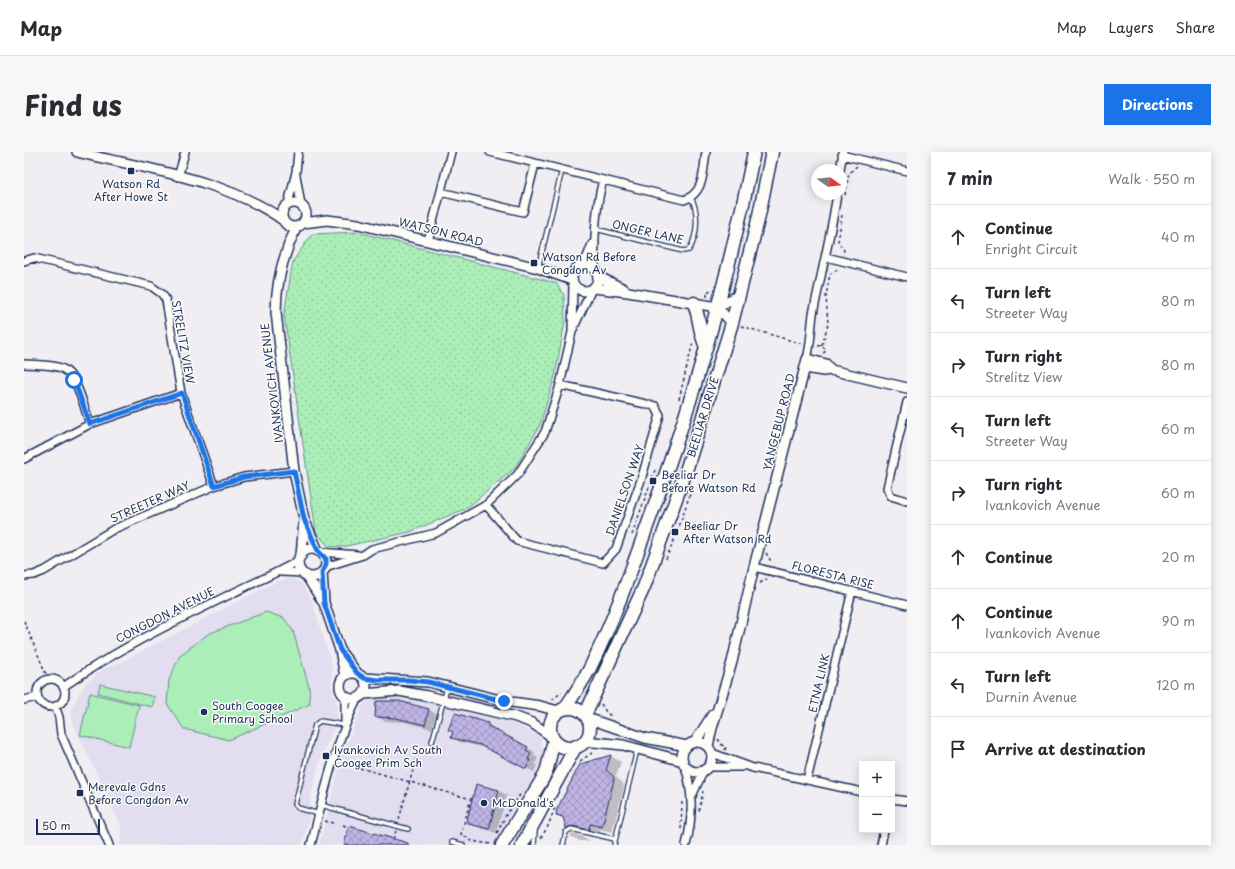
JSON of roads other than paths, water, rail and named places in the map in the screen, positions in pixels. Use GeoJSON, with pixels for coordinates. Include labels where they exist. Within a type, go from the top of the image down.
{"type":"FeatureCollection","features":[{"type":"Feature","properties":{"kind":"highway","name":"BEELIAR DRIVE"},"geometry":{"type":"LineString","coordinates":[[562,710],[588,671],[620,599],[666,476],[717,307],[744,202],[754,152]]}},
{"type":"Feature","properties":{"kind":"highway","name":"BEELIAR DRIVE"},"geometry":{"type":"LineString","coordinates":[[586,716],[617,642],[628,624],[660,546],[735,327],[739,295],[761,209],[772,152]]}},
{"type":"Feature","properties":{"kind":"highway"},"geometry":{"type":"LineString","coordinates":[[694,303],[699,318],[700,335],[706,347]]}},
{"type":"Feature","properties":{"kind":"highway"},"geometry":{"type":"LineString","coordinates":[[497,844],[543,778],[547,769],[553,738],[550,722],[562,710],[576,709],[586,716],[589,730],[522,845]]}},
{"type":"Feature","properties":{"kind":"highway"},"geometry":{"type":"LineString","coordinates":[[553,738],[562,746],[580,744]]}},
{"type":"Feature","properties":{"kind":"street"},"geometry":{"type":"LineString","coordinates":[[178,177],[184,152]]}},
{"type":"Feature","properties":{"kind":"street"},"geometry":{"type":"LineString","coordinates":[[284,222],[282,212],[286,206],[296,172],[298,152]]}},
{"type":"Feature","properties":{"kind":"street"},"geometry":{"type":"LineString","coordinates":[[428,241],[451,152]]}},
{"type":"Feature","properties":{"kind":"street"},"geometry":{"type":"LineString","coordinates":[[490,152],[678,199],[690,198],[700,188],[706,152]]}},
{"type":"Feature","properties":{"kind":"street"},"geometry":{"type":"LineString","coordinates":[[82,153],[225,189],[264,206],[291,227],[300,225],[307,217],[303,208],[296,172]]}},
{"type":"Feature","properties":{"kind":"street"},"geometry":{"type":"LineString","coordinates":[[841,164],[843,154],[907,171]]}},
{"type":"Feature","properties":{"kind":"street"},"geometry":{"type":"LineString","coordinates":[[441,192],[523,212],[535,164]]}},
{"type":"Feature","properties":{"kind":"street"},"geometry":{"type":"LineString","coordinates":[[304,574],[315,577],[324,570],[363,555],[372,549],[436,533],[486,505],[518,474],[545,432],[560,385],[572,332],[573,282],[578,267],[587,257],[594,240],[599,198],[603,180]]}},
{"type":"Feature","properties":{"kind":"street","name":"YANGEBUP ROAD"},"geometry":{"type":"LineString","coordinates":[[710,750],[712,728],[722,701],[754,567],[806,364],[810,346],[813,315],[826,257],[836,200]]}},
{"type":"Feature","properties":{"kind":"street"},"geometry":{"type":"LineString","coordinates":[[264,206],[286,206],[292,203],[303,208]]}},
{"type":"Feature","properties":{"kind":"street","name":"WATSON ROAD"},"geometry":{"type":"LineString","coordinates":[[303,208],[327,220]]}},
{"type":"Feature","properties":{"kind":"street","name":"WATSON ROAD"},"geometry":{"type":"LineString","coordinates":[[300,225],[327,220],[358,224],[538,268],[549,271],[573,282]]}},
{"type":"Feature","properties":{"kind":"street","name":"IVANKOVICH AVENUE"},"geometry":{"type":"LineString","coordinates":[[284,222],[288,244]]}},
{"type":"Feature","properties":{"kind":"street","name":"IVANKOVICH AVENUE"},"geometry":{"type":"LineString","coordinates":[[300,225],[288,244],[276,290],[276,312],[294,471],[304,519],[319,551]]}},
{"type":"Feature","properties":{"kind":"street"},"geometry":{"type":"LineString","coordinates":[[572,332],[593,289],[597,273],[594,240]]}},
{"type":"Feature","properties":{"kind":"street"},"geometry":{"type":"LineString","coordinates":[[826,257],[907,277]]}},
{"type":"Feature","properties":{"kind":"street","name":"STRELITZ VIEW"},"geometry":{"type":"LineString","coordinates":[[24,261],[34,258],[151,286],[162,294],[167,306],[182,393],[214,486]]}},
{"type":"Feature","properties":{"kind":"street"},"geometry":{"type":"LineString","coordinates":[[578,267],[588,265],[597,273],[628,292]]}},
{"type":"Feature","properties":{"kind":"street","name":"WATSON ROAD"},"geometry":{"type":"LineString","coordinates":[[549,271],[578,267]]}},
{"type":"Feature","properties":{"kind":"street"},"geometry":{"type":"LineString","coordinates":[[573,282],[583,292],[593,289],[628,292],[717,307],[735,327]]}},
{"type":"Feature","properties":{"kind":"street"},"geometry":{"type":"LineString","coordinates":[[717,307],[739,295]]}},
{"type":"Feature","properties":{"kind":"street"},"geometry":{"type":"LineString","coordinates":[[806,364],[819,362],[826,364],[831,370]]}},
{"type":"Feature","properties":{"kind":"street"},"geometry":{"type":"LineString","coordinates":[[24,364],[57,367],[68,372],[74,380],[90,424]]}},
{"type":"Feature","properties":{"kind":"street"},"geometry":{"type":"LineString","coordinates":[[806,364],[823,372],[831,370],[907,388]]}},
{"type":"Feature","properties":{"kind":"street","name":"DANIELSON WAY"},"geometry":{"type":"LineString","coordinates":[[486,505],[517,541],[603,563],[616,549],[642,480],[660,415],[655,406],[560,385]]}},
{"type":"Feature","properties":{"kind":"street"},"geometry":{"type":"LineString","coordinates":[[24,459],[90,424],[182,393]]}},
{"type":"Feature","properties":{"kind":"street"},"geometry":{"type":"LineString","coordinates":[[907,402],[887,482],[887,488],[891,496],[907,501]]}},
{"type":"Feature","properties":{"kind":"street","name":"STREETER WAY"},"geometry":{"type":"LineString","coordinates":[[24,576],[34,575],[44,570],[114,529],[214,486],[244,477],[294,471]]}},
{"type":"Feature","properties":{"kind":"street","name":"IVANKOVICH AVENUE"},"geometry":{"type":"LineString","coordinates":[[300,558],[304,519]]}},
{"type":"Feature","properties":{"kind":"street"},"geometry":{"type":"LineString","coordinates":[[345,725],[345,696],[340,686],[345,676],[340,650],[324,603],[298,565],[300,558],[309,550],[363,555]]}},
{"type":"Feature","properties":{"kind":"street"},"geometry":{"type":"LineString","coordinates":[[319,551],[326,559],[324,570],[324,603]]}},
{"type":"Feature","properties":{"kind":"street","name":"CONGDON AVENUE"},"geometry":{"type":"LineString","coordinates":[[63,686],[100,661],[234,592],[281,572],[300,558]]}},
{"type":"Feature","properties":{"kind":"street","name":"FLORESTA RISE"},"geometry":{"type":"LineString","coordinates":[[754,567],[907,605]]}},
{"type":"Feature","properties":{"kind":"street","name":"CONGDON AVENUE"},"geometry":{"type":"LineString","coordinates":[[281,572],[304,574]]}},
{"type":"Feature","properties":{"kind":"street","name":"ETNA LINK"},"geometry":{"type":"LineString","coordinates":[[807,780],[852,591]]}},
{"type":"Feature","properties":{"kind":"street"},"geometry":{"type":"LineString","coordinates":[[311,845],[335,754],[345,725],[367,686],[340,650]]}},
{"type":"Feature","properties":{"kind":"street"},"geometry":{"type":"LineString","coordinates":[[345,676],[349,674],[378,680],[409,680],[448,687],[504,701],[562,710]]}},
{"type":"Feature","properties":{"kind":"street"},"geometry":{"type":"LineString","coordinates":[[48,679],[57,680],[63,686],[64,696],[59,704],[55,706],[46,706],[37,697],[38,688],[48,679]]}},
{"type":"Feature","properties":{"kind":"street"},"geometry":{"type":"LineString","coordinates":[[345,696],[351,699],[361,696],[399,691],[444,700],[516,717],[532,723],[553,738]]}},
{"type":"Feature","properties":{"kind":"street"},"geometry":{"type":"LineString","coordinates":[[24,700],[37,697]]}},
{"type":"Feature","properties":{"kind":"street","name":"YANGEBUP ROAD"},"geometry":{"type":"LineString","coordinates":[[691,744],[722,701]]}},
{"type":"Feature","properties":{"kind":"street"},"geometry":{"type":"LineString","coordinates":[[55,706],[59,716],[61,734],[109,845]]}},
{"type":"Feature","properties":{"kind":"street"},"geometry":{"type":"LineString","coordinates":[[586,716],[645,738],[691,744],[703,743],[710,750],[753,768],[859,791]]}},
{"type":"Feature","properties":{"kind":"street"},"geometry":{"type":"LineString","coordinates":[[580,744],[610,742],[684,764],[695,772],[706,769],[753,768]]}},
{"type":"Feature","properties":{"kind":"street"},"geometry":{"type":"LineString","coordinates":[[686,845],[690,830],[691,798],[683,753],[691,744]]}},
{"type":"Feature","properties":{"kind":"street"},"geometry":{"type":"LineString","coordinates":[[691,798],[712,759],[710,750]]}},
{"type":"Feature","properties":{"kind":"street"},"geometry":{"type":"LineString","coordinates":[[895,799],[907,801]]}},
{"type":"Feature","properties":{"kind":"street"},"geometry":{"type":"LineString","coordinates":[[881,845],[883,833]]}},
{"type":"Feature","properties":{"kind":"lane"},"geometry":{"type":"LineString","coordinates":[[538,268],[562,170]]}},
{"type":"Feature","properties":{"kind":"lane","name":"ONGER LANE"},"geometry":{"type":"LineString","coordinates":[[596,229],[683,251],[689,250],[693,244],[697,212],[690,198]]}},
{"type":"Feature","properties":{"kind":"lane"},"geometry":{"type":"LineString","coordinates":[[432,742],[448,687]]}},
{"type":"Feature","properties":{"kind":"lane"},"geometry":{"type":"LineString","coordinates":[[319,814],[298,808],[295,804],[315,725],[320,721],[345,725]]}},
{"type":"Feature","properties":{"kind":"lane"},"geometry":{"type":"LineString","coordinates":[[614,845],[637,749]]}},
{"type":"Feature","properties":{"kind":"lane"},"geometry":{"type":"LineString","coordinates":[[321,805],[408,829]]}},
{"type":"Feature","properties":{"kind":"lane"},"geometry":{"type":"LineString","coordinates":[[534,845],[537,817]]}},
{"type":"Feature","properties":{"kind":"lane"},"geometry":{"type":"LineString","coordinates":[[563,845],[566,832],[571,829],[615,839]]}},
{"type":"Feature","properties":{"kind":"lane"},"geometry":{"type":"LineString","coordinates":[[452,842],[463,845]]}},
{"type":"Feature","properties":{"kind":"place","name":"Watson Rd After Howe St"},"geometry":{"type":"Point","coordinates":[131,171]}},
{"type":"Feature","properties":{"kind":"place","name":"Watson Rd Before Congdon Av"},"geometry":{"type":"Point","coordinates":[534,263]}},
{"type":"Feature","properties":{"kind":"place","name":"Beeliar Dr Before Watson Rd"},"geometry":{"type":"Point","coordinates":[653,481]}},
{"type":"Feature","properties":{"kind":"place","name":"Beeliar Dr After Watson Rd"},"geometry":{"type":"Point","coordinates":[675,532]}},
{"type":"Feature","properties":{"kind":"place","name":"South Coogee Primary School"},"geometry":{"type":"Point","coordinates":[204,712]}},
{"type":"Feature","properties":{"kind":"place","name":"Ivankovich Av South Coogee Prim Sch"},"geometry":{"type":"Point","coordinates":[326,756]}},
{"type":"Feature","properties":{"kind":"place","name":"Merevale Gdns Before Congdon Av"},"geometry":{"type":"Point","coordinates":[80,793]}},
{"type":"Feature","properties":{"kind":"place","name":"McDonald's"},"geometry":{"type":"Point","coordinates":[484,803]}}]}
